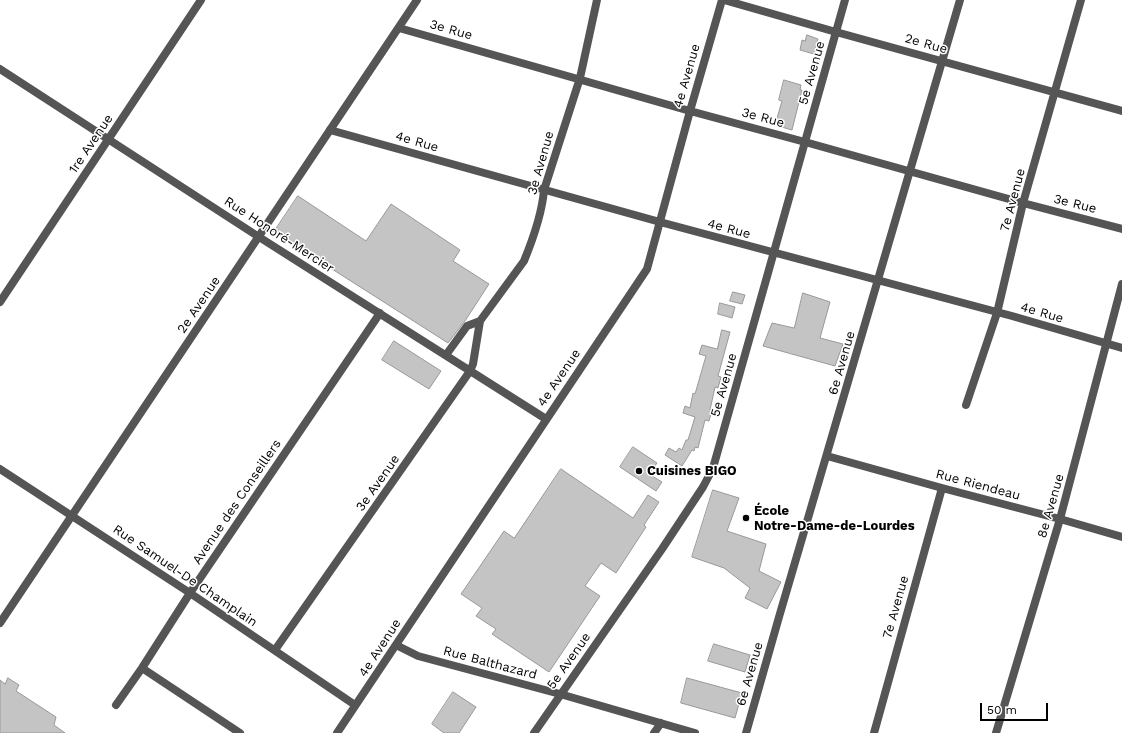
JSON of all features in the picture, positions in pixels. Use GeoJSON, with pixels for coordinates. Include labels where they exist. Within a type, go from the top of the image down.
{"type":"FeatureCollection","features":[{"type":"Feature","properties":{"kind":"street","name":"1re Avenue"},"geometry":{"type":"LineString","coordinates":[[0,302],[201,0]]}},
{"type":"Feature","properties":{"kind":"street","name":"2e Avenue"},"geometry":{"type":"LineString","coordinates":[[0,622],[417,0]]}},
{"type":"Feature","properties":{"kind":"street","name":"3e Avenue"},"geometry":{"type":"LineString","coordinates":[[275,650],[470,371],[473,364],[480,321],[524,260],[537,224],[544,190],[580,78],[597,0]]}},
{"type":"Feature","properties":{"kind":"street","name":"2e Rue"},"geometry":{"type":"LineString","coordinates":[[723,0],[1122,111]]}},
{"type":"Feature","properties":{"kind":"street","name":"4e Avenue"},"geometry":{"type":"LineString","coordinates":[[337,733],[647,269],[690,111],[723,0]]}},
{"type":"Feature","properties":{"kind":"street","name":"5e Avenue"},"geometry":{"type":"LineString","coordinates":[[534,733],[666,542],[703,487],[713,468],[845,0]]}},
{"type":"Feature","properties":{"kind":"street","name":"6e Avenue"},"geometry":{"type":"LineString","coordinates":[[746,733],[960,0]]}},
{"type":"Feature","properties":{"kind":"street","name":"7e Avenue"},"geometry":{"type":"LineString","coordinates":[[966,405],[997,313],[1023,203],[1081,0]]}},
{"type":"Feature","properties":{"kind":"street","name":"3e Rue"},"geometry":{"type":"LineString","coordinates":[[399,28],[580,78],[690,111],[1122,229]]}},
{"type":"Feature","properties":{"kind":"street","name":"Rue Honoré-Mercier"},"geometry":{"type":"LineString","coordinates":[[0,68],[259,237],[546,419]]}},
{"type":"Feature","properties":{"kind":"street","name":"4e Rue"},"geometry":{"type":"LineString","coordinates":[[330,130],[1122,348]]}},
{"type":"Feature","properties":{"kind":"street","name":"8e Avenue"},"geometry":{"type":"LineString","coordinates":[[996,733],[1060,518],[1122,284]]}},
{"type":"Feature","properties":{"kind":"street","name":"Avenue des Conseillers"},"geometry":{"type":"LineString","coordinates":[[116,705],[380,313]]}},
{"type":"Feature","properties":{"kind":"street","name":"3e Avenue"},"geometry":{"type":"LineString","coordinates":[[446,355],[466,326],[480,321]]}},
{"type":"Feature","properties":{"kind":"street","name":"Rue Riendeau"},"geometry":{"type":"LineString","coordinates":[[827,456],[942,488],[1060,518],[1122,537]]}},
{"type":"Feature","properties":{"kind":"street","name":"Rue Samuel-De Champlain"},"geometry":{"type":"LineString","coordinates":[[0,469],[190,593],[355,705]]}},
{"type":"Feature","properties":{"kind":"street","name":"7e Avenue"},"geometry":{"type":"LineString","coordinates":[[874,733],[942,488]]}},
{"type":"Feature","properties":{"kind":"street","name":"Rue Balthazard"},"geometry":{"type":"LineString","coordinates":[[396,645],[418,656],[560,694],[695,733]]}},
{"type":"Feature","properties":{"kind":"street"},"geometry":{"type":"LineString","coordinates":[[142,668],[240,733]]}},
{"type":"Feature","properties":{"kind":"street"},"geometry":{"type":"LineString","coordinates":[[654,733],[661,723]]}},
{"type":"Feature","properties":{"kind":"building"},"geometry":{"type":"Polygon","coordinates":[[[807,35],[818,39],[814,54],[800,50],[802,40],[805,41],[807,35]]]}},
{"type":"Feature","properties":{"kind":"building"},"geometry":{"type":"Polygon","coordinates":[[[784,80],[801,85],[800,90],[802,90],[792,130],[775,125],[782,101],[779,100],[784,80]]]}},
{"type":"Feature","properties":{"kind":"building"},"geometry":{"type":"Polygon","coordinates":[[[298,196],[366,241],[391,204],[460,250],[453,261],[489,284],[465,321],[448,343],[274,232],[298,196]]]}},
{"type":"Feature","properties":{"kind":"building"},"geometry":{"type":"Polygon","coordinates":[[[733,292],[745,295],[742,304],[730,301],[733,292]]]}},
{"type":"Feature","properties":{"kind":"building"},"geometry":{"type":"Polygon","coordinates":[[[803,293],[830,302],[820,338],[843,344],[835,366],[763,346],[772,323],[794,328],[803,293]]]}},
{"type":"Feature","properties":{"kind":"building"},"geometry":{"type":"Polygon","coordinates":[[[720,303],[735,307],[732,318],[718,314],[720,303]]]}},
{"type":"Feature","properties":{"kind":"building"},"geometry":{"type":"Polygon","coordinates":[[[722,330],[730,332],[718,376],[721,377],[718,388],[715,387],[709,421],[705,420],[698,448],[695,447],[694,451],[692,450],[682,466],[665,455],[669,448],[676,452],[679,448],[682,450],[686,440],[688,440],[695,417],[683,413],[685,406],[690,408],[693,393],[695,394],[706,356],[699,354],[702,345],[717,349],[722,330]]]}},
{"type":"Feature","properties":{"kind":"building"},"geometry":{"type":"Polygon","coordinates":[[[394,341],[441,371],[429,389],[382,360],[394,341]]]}},
{"type":"Feature","properties":{"kind":"building","name":"Cuisines BIGO"},"geometry":{"type":"Polygon","coordinates":[[[633,447],[657,463],[649,474],[662,482],[656,491],[620,467],[633,447]]]}},
{"type":"Feature","properties":{"kind":"building"},"geometry":{"type":"Polygon","coordinates":[[[561,469],[633,518],[648,495],[659,502],[644,525],[646,527],[616,573],[601,563],[585,586],[600,596],[549,672],[492,634],[496,629],[476,616],[482,608],[461,594],[504,531],[514,538],[561,469]]]}},
{"type":"Feature","properties":{"kind":"building"},"geometry":{"type":"Polygon","coordinates":[[[713,490],[739,498],[727,531],[766,544],[759,571],[781,582],[767,609],[745,598],[750,588],[724,568],[692,557],[713,490]]]}},
{"type":"Feature","properties":{"kind":"building"},"geometry":{"type":"Polygon","coordinates":[[[714,644],[750,655],[745,672],[708,661],[714,644]]]}},
{"type":"Feature","properties":{"kind":"building"},"geometry":{"type":"Polygon","coordinates":[[[8,678],[19,685],[16,691],[56,717],[54,725],[65,733],[0,733],[0,680],[5,684],[8,678]]]}},
{"type":"Feature","properties":{"kind":"building"},"geometry":{"type":"Polygon","coordinates":[[[687,678],[742,693],[735,718],[681,703],[687,678]]]}},
{"type":"Feature","properties":{"kind":"building"},"geometry":{"type":"Polygon","coordinates":[[[453,692],[476,707],[459,733],[444,733],[432,724],[453,692]]]}},
{"type":"Feature","properties":{"kind":"place","name":"Cuisines BIGO"},"geometry":{"type":"Point","coordinates":[639,471]}},
{"type":"Feature","properties":{"kind":"place","name":"École Notre-Dame-de-Lourdes"},"geometry":{"type":"Point","coordinates":[746,518]}}]}
